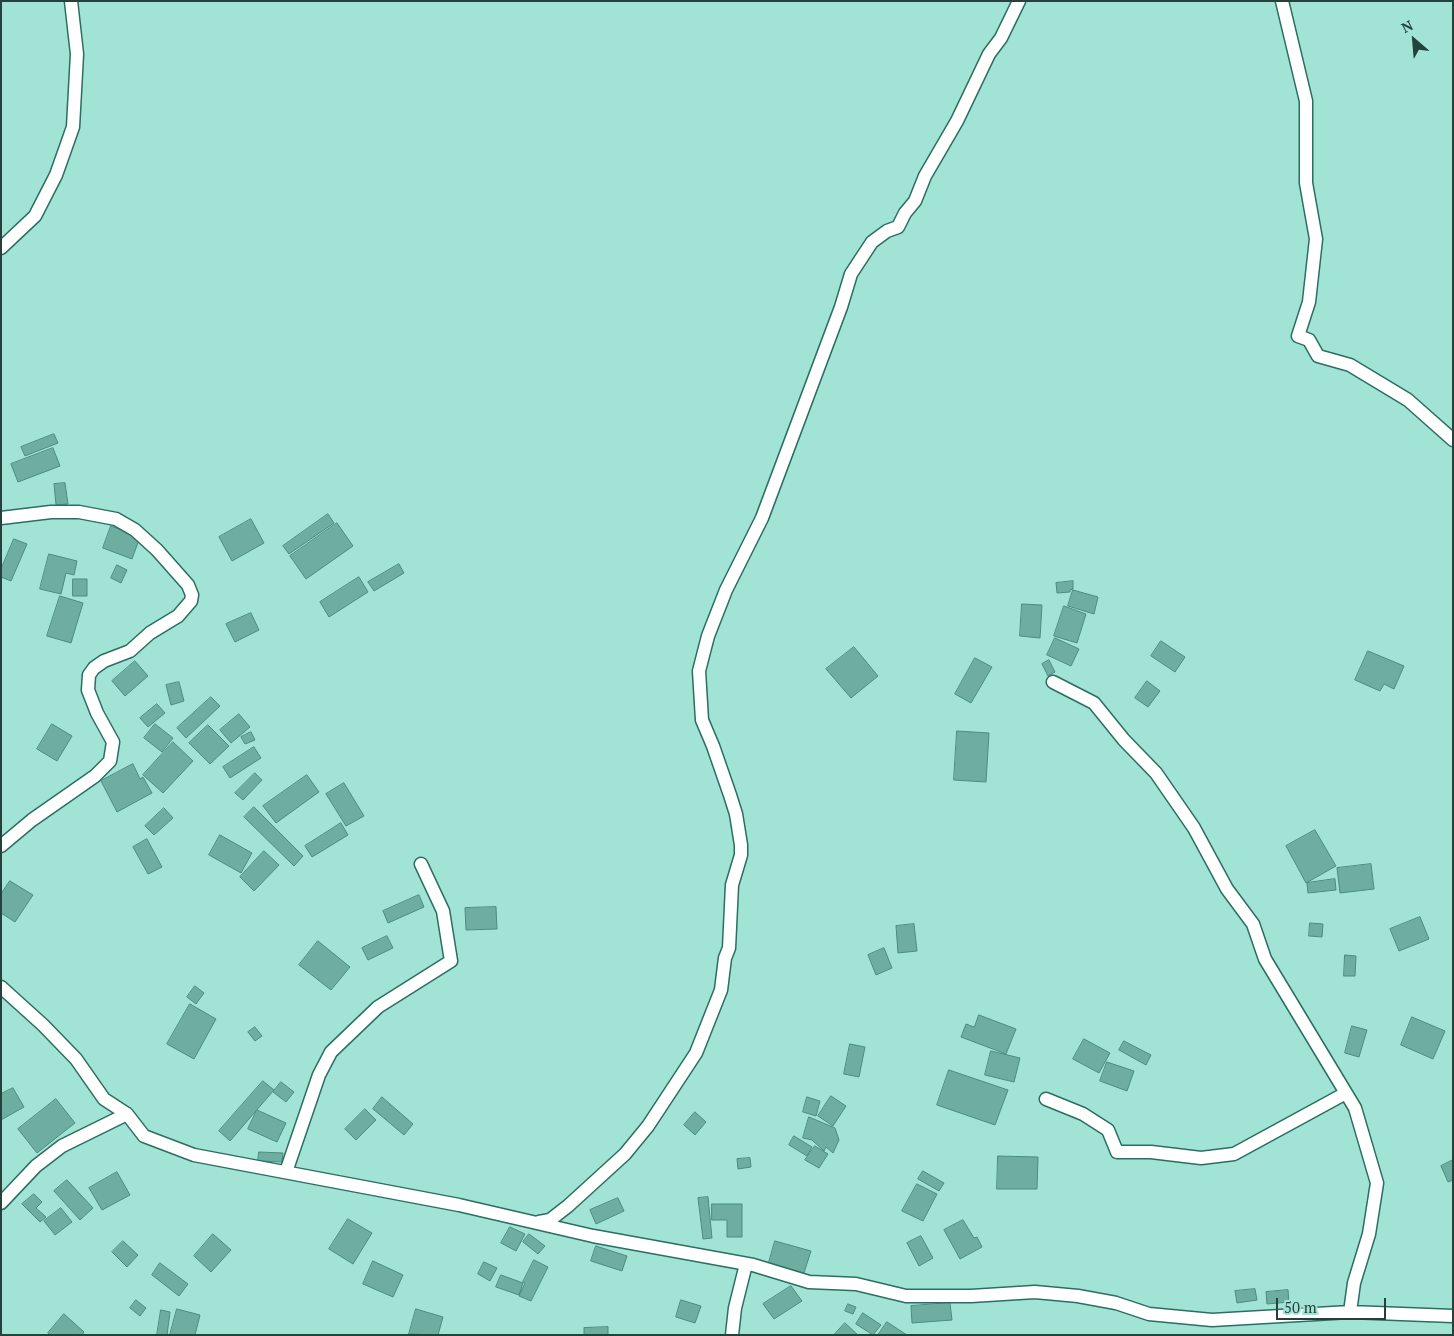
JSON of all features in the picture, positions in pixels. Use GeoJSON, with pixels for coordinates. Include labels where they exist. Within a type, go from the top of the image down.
{"type":"FeatureCollection","features":[{"type":"Feature","properties":{"kind":"street"},"geometry":{"type":"LineString","coordinates":[[1,248],[35,216],[56,175],[73,127],[77,54],[71,1]]}},
{"type":"Feature","properties":{"kind":"street"},"geometry":{"type":"LineString","coordinates":[[537,1223],[550,1220],[568,1206],[625,1154],[666,1101],[696,1053],[706,1030],[721,990],[725,958],[729,948],[732,885],[741,855],[736,814],[713,746],[702,720],[699,671],[708,636],[726,590],[762,518],[841,307],[851,274],[872,242],[887,231],[898,227],[905,213],[915,201],[925,176],[961,115],[989,54],[1001,38],[1019,1]]}},
{"type":"Feature","properties":{"kind":"street"},"geometry":{"type":"LineString","coordinates":[[1282,1],[1306,100],[1306,183],[1316,239],[1310,302],[1298,336],[1308,340],[1318,356],[1350,365],[1408,400],[1453,440]]}},
{"type":"Feature","properties":{"kind":"street"},"geometry":{"type":"LineString","coordinates":[[1,518],[42,513],[79,512],[116,519],[135,530],[157,550],[188,585],[192,595],[191,601],[178,616],[150,633],[130,651],[104,661],[94,668],[89,675],[88,690],[97,713],[113,742],[110,761],[95,776],[32,820],[1,846]]}},
{"type":"Feature","properties":{"kind":"street"},"geometry":{"type":"LineString","coordinates":[[1053,682],[1094,703],[1124,740],[1156,773],[1194,828],[1227,889],[1253,924],[1265,959],[1355,1108],[1377,1183],[1368,1234],[1354,1283],[1350,1312]]}},
{"type":"Feature","properties":{"kind":"street"},"geometry":{"type":"LineString","coordinates":[[286,1172],[319,1075],[331,1052],[378,1008],[451,960],[443,911],[421,864]]}},
{"type":"Feature","properties":{"kind":"street"},"geometry":{"type":"LineString","coordinates":[[1,988],[43,1025],[76,1059],[104,1100],[127,1114],[144,1136],[186,1152],[450,1203],[593,1236],[746,1264],[809,1282],[856,1284],[906,1296],[971,1296],[1035,1292],[1078,1296],[1116,1303],[1150,1314],[1212,1320],[1350,1312],[1453,1316]]}},
{"type":"Feature","properties":{"kind":"street"},"geometry":{"type":"LineString","coordinates":[[1046,1099],[1083,1114],[1108,1130],[1117,1152],[1151,1152],[1201,1158],[1234,1154],[1346,1093]]}},
{"type":"Feature","properties":{"kind":"street"},"geometry":{"type":"LineString","coordinates":[[1,1203],[36,1166],[62,1146],[127,1114]]}},
{"type":"Feature","properties":{"kind":"street"},"geometry":{"type":"LineString","coordinates":[[732,1335],[735,1308],[746,1264]]}},
{"type":"Feature","properties":{"kind":"building"},"geometry":{"type":"Polygon","coordinates":[[[54,434],[58,443],[25,456],[21,447],[54,434]]]}},
{"type":"Feature","properties":{"kind":"building"},"geometry":{"type":"Polygon","coordinates":[[[53,448],[60,466],[18,482],[11,464],[53,448]]]}},
{"type":"Feature","properties":{"kind":"building"},"geometry":{"type":"Polygon","coordinates":[[[65,483],[68,504],[56,505],[54,484],[65,483]]]}},
{"type":"Feature","properties":{"kind":"building"},"geometry":{"type":"Polygon","coordinates":[[[328,514],[334,523],[289,554],[283,546],[328,514]]]}},
{"type":"Feature","properties":{"kind":"building"},"geometry":{"type":"Polygon","coordinates":[[[251,519],[264,543],[232,561],[219,537],[251,519]]]}},
{"type":"Feature","properties":{"kind":"building"},"geometry":{"type":"Polygon","coordinates":[[[337,523],[353,546],[306,579],[290,556],[337,523]]]}},
{"type":"Feature","properties":{"kind":"building"},"geometry":{"type":"Polygon","coordinates":[[[111,526],[140,537],[132,559],[103,548],[111,526]]]}},
{"type":"Feature","properties":{"kind":"building"},"geometry":{"type":"Polygon","coordinates":[[[14,539],[27,544],[11,581],[1,577],[1,569],[14,539]]]}},
{"type":"Feature","properties":{"kind":"building"},"geometry":{"type":"Polygon","coordinates":[[[49,554],[77,561],[74,575],[66,573],[61,594],[40,589],[49,554]]]}},
{"type":"Feature","properties":{"kind":"building"},"geometry":{"type":"Polygon","coordinates":[[[399,564],[404,573],[374,591],[368,582],[399,564]]]}},
{"type":"Feature","properties":{"kind":"building"},"geometry":{"type":"Polygon","coordinates":[[[117,565],[127,570],[121,583],[111,578],[117,565]]]}},
{"type":"Feature","properties":{"kind":"building"},"geometry":{"type":"Polygon","coordinates":[[[359,577],[368,592],[329,617],[320,602],[359,577]]]}},
{"type":"Feature","properties":{"kind":"building"},"geometry":{"type":"Polygon","coordinates":[[[73,579],[87,579],[87,596],[73,596],[73,579]]]}},
{"type":"Feature","properties":{"kind":"building"},"geometry":{"type":"Polygon","coordinates":[[[1073,581],[1073,589],[1070,592],[1057,593],[1056,583],[1073,581]]]}},
{"type":"Feature","properties":{"kind":"building"},"geometry":{"type":"Polygon","coordinates":[[[1073,590],[1098,597],[1094,614],[1068,606],[1073,590]]]}},
{"type":"Feature","properties":{"kind":"building"},"geometry":{"type":"Polygon","coordinates":[[[60,596],[83,603],[71,643],[47,636],[60,596]]]}},
{"type":"Feature","properties":{"kind":"building"},"geometry":{"type":"Polygon","coordinates":[[[1022,604],[1042,605],[1040,638],[1020,636],[1022,604]]]}},
{"type":"Feature","properties":{"kind":"building"},"geometry":{"type":"Polygon","coordinates":[[[1064,606],[1086,614],[1077,643],[1054,636],[1064,606]]]}},
{"type":"Feature","properties":{"kind":"building"},"geometry":{"type":"Polygon","coordinates":[[[251,613],[259,630],[235,642],[226,624],[251,613]]]}},
{"type":"Feature","properties":{"kind":"building"},"geometry":{"type":"Polygon","coordinates":[[[1055,638],[1079,649],[1071,666],[1047,655],[1055,638]]]}},
{"type":"Feature","properties":{"kind":"building"},"geometry":{"type":"Polygon","coordinates":[[[1161,641],[1185,657],[1175,672],[1151,656],[1161,641]]]}},
{"type":"Feature","properties":{"kind":"building"},"geometry":{"type":"Polygon","coordinates":[[[854,647],[878,676],[851,698],[826,669],[854,647]]]}},
{"type":"Feature","properties":{"kind":"building"},"geometry":{"type":"Polygon","coordinates":[[[1368,651],[1404,666],[1394,689],[1384,684],[1380,691],[1355,680],[1368,651]]]}},
{"type":"Feature","properties":{"kind":"building"},"geometry":{"type":"Polygon","coordinates":[[[975,658],[992,667],[971,703],[955,694],[975,658]]]}},
{"type":"Feature","properties":{"kind":"building"},"geometry":{"type":"Polygon","coordinates":[[[1049,660],[1055,672],[1048,676],[1042,664],[1049,660]]]}},
{"type":"Feature","properties":{"kind":"building"},"geometry":{"type":"Polygon","coordinates":[[[135,661],[148,676],[125,696],[112,681],[135,661]]]}},
{"type":"Feature","properties":{"kind":"building"},"geometry":{"type":"Polygon","coordinates":[[[1147,681],[1160,691],[1148,707],[1135,698],[1147,681]]]}},
{"type":"Feature","properties":{"kind":"building"},"geometry":{"type":"Polygon","coordinates":[[[179,682],[184,701],[171,705],[166,685],[179,682]]]}},
{"type":"Feature","properties":{"kind":"building"},"geometry":{"type":"Polygon","coordinates":[[[211,697],[220,706],[186,738],[177,728],[211,697]]]}},
{"type":"Feature","properties":{"kind":"building"},"geometry":{"type":"Polygon","coordinates":[[[157,704],[165,713],[148,727],[140,718],[157,704]]]}},
{"type":"Feature","properties":{"kind":"building"},"geometry":{"type":"Polygon","coordinates":[[[239,714],[250,727],[231,743],[220,730],[239,714]]]}},
{"type":"Feature","properties":{"kind":"building"},"geometry":{"type":"Polygon","coordinates":[[[52,724],[72,736],[57,761],[37,749],[52,724]]]}},
{"type":"Feature","properties":{"kind":"building"},"geometry":{"type":"Polygon","coordinates":[[[155,724],[173,738],[162,752],[144,738],[155,724]]]}},
{"type":"Feature","properties":{"kind":"building"},"geometry":{"type":"Polygon","coordinates":[[[208,725],[229,746],[210,764],[189,743],[208,725]]]}},
{"type":"Feature","properties":{"kind":"building"},"geometry":{"type":"Polygon","coordinates":[[[957,731],[989,733],[986,782],[954,780],[957,731]]]}},
{"type":"Feature","properties":{"kind":"building"},"geometry":{"type":"Polygon","coordinates":[[[251,732],[255,740],[245,744],[241,737],[251,732]]]}},
{"type":"Feature","properties":{"kind":"building"},"geometry":{"type":"Polygon","coordinates":[[[173,742],[193,761],[163,793],[143,775],[173,742]]]}},
{"type":"Feature","properties":{"kind":"building"},"geometry":{"type":"Polygon","coordinates":[[[254,747],[261,758],[230,778],[223,767],[254,747]]]}},
{"type":"Feature","properties":{"kind":"building"},"geometry":{"type":"Polygon","coordinates":[[[133,764],[140,779],[143,777],[152,793],[117,812],[101,781],[133,764]]]}},
{"type":"Feature","properties":{"kind":"building"},"geometry":{"type":"Polygon","coordinates":[[[255,773],[262,780],[243,800],[235,793],[255,773]]]}},
{"type":"Feature","properties":{"kind":"building"},"geometry":{"type":"Polygon","coordinates":[[[307,775],[319,792],[276,823],[263,806],[307,775]]]}},
{"type":"Feature","properties":{"kind":"building"},"geometry":{"type":"Polygon","coordinates":[[[344,783],[364,816],[346,826],[326,794],[344,783]]]}},
{"type":"Feature","properties":{"kind":"building"},"geometry":{"type":"Polygon","coordinates":[[[254,807],[303,856],[294,866],[244,817],[254,807]]]}},
{"type":"Feature","properties":{"kind":"building"},"geometry":{"type":"Polygon","coordinates":[[[164,808],[173,818],[154,835],[145,826],[164,808]]]}},
{"type":"Feature","properties":{"kind":"building"},"geometry":{"type":"Polygon","coordinates":[[[341,823],[348,835],[312,857],[305,846],[341,823]]]}},
{"type":"Feature","properties":{"kind":"building"},"geometry":{"type":"Polygon","coordinates":[[[1315,830],[1336,866],[1306,883],[1286,846],[1315,830]]]}},
{"type":"Feature","properties":{"kind":"building"},"geometry":{"type":"Polygon","coordinates":[[[220,835],[252,853],[241,873],[209,855],[220,835]]]}},
{"type":"Feature","properties":{"kind":"building"},"geometry":{"type":"Polygon","coordinates":[[[147,839],[162,867],[148,874],[133,847],[147,839]]]}},
{"type":"Feature","properties":{"kind":"building"},"geometry":{"type":"Polygon","coordinates":[[[264,851],[279,865],[254,891],[240,877],[264,851]]]}},
{"type":"Feature","properties":{"kind":"building"},"geometry":{"type":"Polygon","coordinates":[[[1371,864],[1374,889],[1340,893],[1337,868],[1371,864]]]}},
{"type":"Feature","properties":{"kind":"building"},"geometry":{"type":"Polygon","coordinates":[[[1335,879],[1336,890],[1308,893],[1307,883],[1335,879]]]}},
{"type":"Feature","properties":{"kind":"building"},"geometry":{"type":"Polygon","coordinates":[[[10,881],[33,895],[15,922],[1,913],[1,894],[10,881]]]}},
{"type":"Feature","properties":{"kind":"building"},"geometry":{"type":"Polygon","coordinates":[[[419,895],[424,907],[388,923],[383,911],[419,895]]]}},
{"type":"Feature","properties":{"kind":"building"},"geometry":{"type":"Polygon","coordinates":[[[496,907],[497,929],[466,930],[465,908],[496,907]]]}},
{"type":"Feature","properties":{"kind":"building"},"geometry":{"type":"Polygon","coordinates":[[[1420,917],[1429,939],[1399,951],[1390,929],[1420,917]]]}},
{"type":"Feature","properties":{"kind":"building"},"geometry":{"type":"Polygon","coordinates":[[[1310,923],[1323,924],[1322,937],[1309,936],[1310,923]]]}},
{"type":"Feature","properties":{"kind":"building"},"geometry":{"type":"Polygon","coordinates":[[[914,924],[917,951],[898,953],[896,926],[914,924]]]}},
{"type":"Feature","properties":{"kind":"building"},"geometry":{"type":"Polygon","coordinates":[[[387,936],[393,948],[368,960],[362,948],[387,936]]]}},
{"type":"Feature","properties":{"kind":"building"},"geometry":{"type":"Polygon","coordinates":[[[318,941],[350,967],[331,990],[299,965],[318,941]]]}},
{"type":"Feature","properties":{"kind":"building"},"geometry":{"type":"Polygon","coordinates":[[[884,948],[892,968],[876,975],[868,955],[884,948]]]}},
{"type":"Feature","properties":{"kind":"building"},"geometry":{"type":"Polygon","coordinates":[[[1345,955],[1356,956],[1355,976],[1344,976],[1345,955]]]}},
{"type":"Feature","properties":{"kind":"building"},"geometry":{"type":"Polygon","coordinates":[[[195,986],[204,993],[196,1004],[187,997],[195,986]]]}},
{"type":"Feature","properties":{"kind":"building"},"geometry":{"type":"Polygon","coordinates":[[[190,1004],[216,1019],[194,1059],[167,1044],[190,1004]]]}},
{"type":"Feature","properties":{"kind":"building"},"geometry":{"type":"Polygon","coordinates":[[[979,1015],[1016,1029],[1006,1054],[961,1037],[966,1024],[974,1027],[979,1015]]]}},
{"type":"Feature","properties":{"kind":"building"},"geometry":{"type":"Polygon","coordinates":[[[1412,1017],[1445,1031],[1433,1059],[1401,1045],[1412,1017]]]}},
{"type":"Feature","properties":{"kind":"building"},"geometry":{"type":"Polygon","coordinates":[[[1352,1026],[1367,1030],[1359,1057],[1345,1053],[1352,1026]]]}},
{"type":"Feature","properties":{"kind":"building"},"geometry":{"type":"Polygon","coordinates":[[[255,1027],[262,1036],[255,1041],[248,1032],[255,1027]]]}},
{"type":"Feature","properties":{"kind":"building"},"geometry":{"type":"Polygon","coordinates":[[[1084,1039],[1110,1053],[1099,1073],[1073,1059],[1084,1039]]]}},
{"type":"Feature","properties":{"kind":"building"},"geometry":{"type":"Polygon","coordinates":[[[1124,1041],[1151,1055],[1146,1065],[1119,1050],[1124,1041]]]}},
{"type":"Feature","properties":{"kind":"building"},"geometry":{"type":"Polygon","coordinates":[[[850,1044],[865,1047],[859,1077],[844,1074],[850,1044]]]}},
{"type":"Feature","properties":{"kind":"building"},"geometry":{"type":"Polygon","coordinates":[[[991,1051],[1020,1058],[1014,1082],[985,1075],[991,1051]]]}},
{"type":"Feature","properties":{"kind":"building"},"geometry":{"type":"Polygon","coordinates":[[[1107,1062],[1134,1071],[1127,1091],[1100,1081],[1107,1062]]]}},
{"type":"Feature","properties":{"kind":"building"},"geometry":{"type":"Polygon","coordinates":[[[949,1070],[1008,1090],[995,1125],[937,1105],[949,1070]]]}},
{"type":"Feature","properties":{"kind":"building"},"geometry":{"type":"Polygon","coordinates":[[[263,1081],[274,1090],[230,1141],[219,1131],[263,1081]]]}},
{"type":"Feature","properties":{"kind":"building"},"geometry":{"type":"Polygon","coordinates":[[[281,1082],[294,1092],[286,1102],[273,1092],[281,1082]]]}},
{"type":"Feature","properties":{"kind":"building"},"geometry":{"type":"Polygon","coordinates":[[[13,1088],[24,1107],[1,1120],[1,1094],[13,1088]]]}},
{"type":"Feature","properties":{"kind":"building"},"geometry":{"type":"Polygon","coordinates":[[[831,1096],[846,1106],[833,1126],[818,1116],[831,1096]]]}},
{"type":"Feature","properties":{"kind":"building"},"geometry":{"type":"Polygon","coordinates":[[[382,1097],[413,1124],[404,1135],[373,1109],[382,1097]]]}},
{"type":"Feature","properties":{"kind":"building"},"geometry":{"type":"Polygon","coordinates":[[[807,1097],[820,1101],[816,1116],[803,1112],[807,1097]]]}},
{"type":"Feature","properties":{"kind":"building"},"geometry":{"type":"Polygon","coordinates":[[[56,1099],[75,1123],[37,1153],[18,1129],[56,1099]]]}},
{"type":"Feature","properties":{"kind":"building"},"geometry":{"type":"Polygon","coordinates":[[[365,1109],[376,1120],[356,1140],[345,1129],[365,1109]]]}},
{"type":"Feature","properties":{"kind":"building"},"geometry":{"type":"Polygon","coordinates":[[[257,1110],[286,1123],[277,1142],[248,1129],[257,1110]]]}},
{"type":"Feature","properties":{"kind":"building"},"geometry":{"type":"Polygon","coordinates":[[[695,1112],[706,1122],[695,1135],[684,1125],[695,1112]]]}},
{"type":"Feature","properties":{"kind":"building"},"geometry":{"type":"Polygon","coordinates":[[[809,1117],[835,1128],[839,1140],[833,1153],[826,1147],[824,1151],[812,1140],[803,1138],[809,1117]]]}},
{"type":"Feature","properties":{"kind":"building"},"geometry":{"type":"Polygon","coordinates":[[[794,1136],[812,1147],[807,1156],[789,1145],[794,1136]]]}},
{"type":"Feature","properties":{"kind":"building"},"geometry":{"type":"Polygon","coordinates":[[[815,1146],[828,1154],[819,1168],[805,1160],[815,1146]]]}},
{"type":"Feature","properties":{"kind":"building"},"geometry":{"type":"Polygon","coordinates":[[[259,1152],[283,1153],[282,1162],[258,1161],[259,1152]]]}},
{"type":"Feature","properties":{"kind":"building"},"geometry":{"type":"Polygon","coordinates":[[[998,1156],[1038,1157],[1037,1189],[997,1189],[998,1156]]]}},
{"type":"Feature","properties":{"kind":"building"},"geometry":{"type":"Polygon","coordinates":[[[750,1158],[751,1167],[738,1169],[737,1159],[750,1158]]]}},
{"type":"Feature","properties":{"kind":"building"},"geometry":{"type":"Polygon","coordinates":[[[1453,1160],[1453,1180],[1448,1182],[1441,1166],[1453,1160]]]}},
{"type":"Feature","properties":{"kind":"building"},"geometry":{"type":"Polygon","coordinates":[[[923,1171],[944,1183],[939,1191],[918,1179],[923,1171]]]}},
{"type":"Feature","properties":{"kind":"building"},"geometry":{"type":"Polygon","coordinates":[[[117,1172],[130,1195],[102,1210],[89,1188],[117,1172]]]}},
{"type":"Feature","properties":{"kind":"building"},"geometry":{"type":"Polygon","coordinates":[[[67,1180],[93,1208],[80,1220],[54,1191],[67,1180]]]}},
{"type":"Feature","properties":{"kind":"building"},"geometry":{"type":"Polygon","coordinates":[[[917,1184],[937,1194],[923,1221],[902,1211],[917,1184]]]}},
{"type":"Feature","properties":{"kind":"building"},"geometry":{"type":"Polygon","coordinates":[[[34,1194],[42,1202],[36,1208],[46,1217],[40,1222],[22,1204],[34,1194]]]}},
{"type":"Feature","properties":{"kind":"building"},"geometry":{"type":"Polygon","coordinates":[[[708,1197],[712,1238],[703,1239],[698,1198],[708,1197]]]}},
{"type":"Feature","properties":{"kind":"building"},"geometry":{"type":"Polygon","coordinates":[[[618,1198],[624,1211],[596,1224],[590,1210],[618,1198]]]}},
{"type":"Feature","properties":{"kind":"building"},"geometry":{"type":"Polygon","coordinates":[[[712,1204],[742,1204],[742,1237],[727,1237],[727,1220],[712,1220],[712,1204]]]}},
{"type":"Feature","properties":{"kind":"building"},"geometry":{"type":"Polygon","coordinates":[[[61,1208],[72,1222],[55,1235],[44,1221],[61,1208]]]}},
{"type":"Feature","properties":{"kind":"building"},"geometry":{"type":"Polygon","coordinates":[[[348,1219],[372,1233],[353,1264],[329,1249],[348,1219]]]}},
{"type":"Feature","properties":{"kind":"building"},"geometry":{"type":"Polygon","coordinates":[[[963,1220],[974,1238],[977,1237],[982,1247],[960,1259],[944,1230],[963,1220]]]}},
{"type":"Feature","properties":{"kind":"building"},"geometry":{"type":"Polygon","coordinates":[[[510,1227],[525,1234],[516,1251],[501,1243],[510,1227]]]}},
{"type":"Feature","properties":{"kind":"building"},"geometry":{"type":"Polygon","coordinates":[[[213,1234],[231,1250],[211,1272],[194,1256],[213,1234]]]}},
{"type":"Feature","properties":{"kind":"building"},"geometry":{"type":"Polygon","coordinates":[[[529,1234],[545,1246],[538,1254],[523,1242],[529,1234]]]}},
{"type":"Feature","properties":{"kind":"building"},"geometry":{"type":"Polygon","coordinates":[[[921,1236],[933,1258],[919,1266],[907,1243],[921,1236]]]}},
{"type":"Feature","properties":{"kind":"building"},"geometry":{"type":"Polygon","coordinates":[[[123,1241],[138,1255],[127,1267],[112,1252],[123,1241]]]}},
{"type":"Feature","properties":{"kind":"building"},"geometry":{"type":"Polygon","coordinates":[[[775,1241],[811,1251],[803,1276],[768,1266],[775,1241]]]}},
{"type":"Feature","properties":{"kind":"building"},"geometry":{"type":"Polygon","coordinates":[[[596,1246],[627,1256],[622,1271],[591,1261],[596,1246]]]}},
{"type":"Feature","properties":{"kind":"building"},"geometry":{"type":"Polygon","coordinates":[[[534,1260],[548,1267],[531,1301],[519,1296],[525,1283],[523,1282],[534,1260]]]}},
{"type":"Feature","properties":{"kind":"building"},"geometry":{"type":"Polygon","coordinates":[[[373,1261],[403,1275],[393,1297],[363,1284],[373,1261]]]}},
{"type":"Feature","properties":{"kind":"building"},"geometry":{"type":"Polygon","coordinates":[[[484,1262],[497,1268],[490,1281],[478,1274],[484,1262]]]}},
{"type":"Feature","properties":{"kind":"building"},"geometry":{"type":"Polygon","coordinates":[[[160,1263],[188,1284],[179,1296],[152,1275],[160,1263]]]}},
{"type":"Feature","properties":{"kind":"building"},"geometry":{"type":"Polygon","coordinates":[[[501,1275],[523,1283],[519,1295],[496,1287],[501,1275]]]}},
{"type":"Feature","properties":{"kind":"building"},"geometry":{"type":"Polygon","coordinates":[[[791,1286],[802,1301],[774,1319],[763,1304],[791,1286]]]}},
{"type":"Feature","properties":{"kind":"building"},"geometry":{"type":"Polygon","coordinates":[[[1255,1289],[1257,1300],[1237,1303],[1235,1291],[1255,1289]]]}},
{"type":"Feature","properties":{"kind":"building"},"geometry":{"type":"Polygon","coordinates":[[[1288,1290],[1289,1302],[1267,1304],[1266,1292],[1288,1290]]]}},
{"type":"Feature","properties":{"kind":"building"},"geometry":{"type":"Polygon","coordinates":[[[136,1300],[146,1308],[140,1316],[130,1308],[136,1300]]]}},
{"type":"Feature","properties":{"kind":"building"},"geometry":{"type":"Polygon","coordinates":[[[681,1300],[701,1306],[695,1323],[676,1317],[681,1300]]]}},
{"type":"Feature","properties":{"kind":"building"},"geometry":{"type":"Polygon","coordinates":[[[950,1303],[952,1320],[912,1323],[911,1306],[950,1303]]]}},
{"type":"Feature","properties":{"kind":"building"},"geometry":{"type":"Polygon","coordinates":[[[848,1304],[856,1307],[853,1314],[845,1311],[848,1304]]]}},
{"type":"Feature","properties":{"kind":"building"},"geometry":{"type":"Polygon","coordinates":[[[177,1309],[200,1315],[195,1335],[170,1335],[177,1309]]]}},
{"type":"Feature","properties":{"kind":"building"},"geometry":{"type":"Polygon","coordinates":[[[416,1309],[443,1317],[438,1335],[409,1334],[416,1309]]]}},
{"type":"Feature","properties":{"kind":"building"},"geometry":{"type":"Polygon","coordinates":[[[161,1310],[170,1312],[167,1335],[157,1335],[161,1310]]]}},
{"type":"Feature","properties":{"kind":"building"},"geometry":{"type":"Polygon","coordinates":[[[863,1313],[881,1325],[873,1335],[856,1324],[863,1313]]]}},
{"type":"Feature","properties":{"kind":"building"},"geometry":{"type":"Polygon","coordinates":[[[64,1314],[84,1332],[82,1335],[50,1335],[48,1333],[64,1314]]]}},
{"type":"Feature","properties":{"kind":"building"},"geometry":{"type":"Polygon","coordinates":[[[887,1322],[907,1335],[878,1335],[887,1322]]]}},
{"type":"Feature","properties":{"kind":"building"},"geometry":{"type":"Polygon","coordinates":[[[845,1323],[858,1335],[834,1335],[845,1323]]]}},
{"type":"Feature","properties":{"kind":"building"},"geometry":{"type":"Polygon","coordinates":[[[608,1327],[608,1335],[584,1335],[584,1328],[608,1327]]]}}]}
